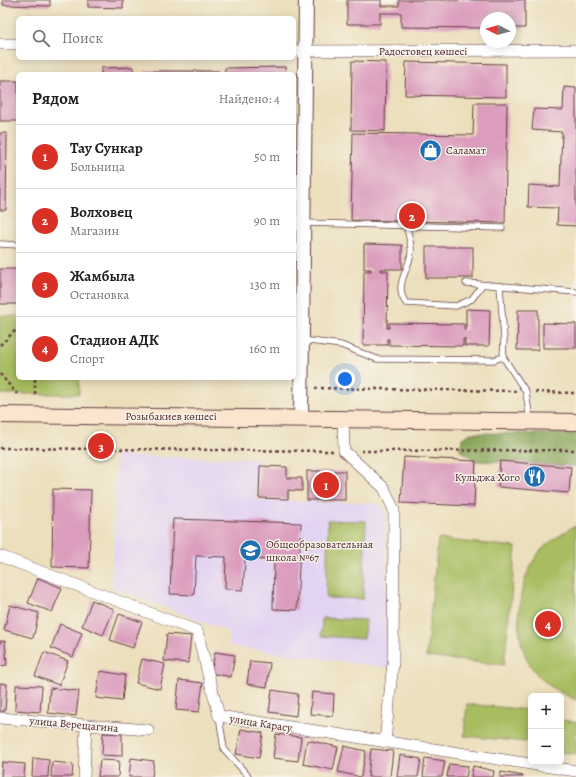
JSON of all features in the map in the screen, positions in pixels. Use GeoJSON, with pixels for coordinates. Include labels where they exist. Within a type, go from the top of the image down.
{"type":"FeatureCollection","features":[{"type":"Feature","properties":{"kind":"main road","name":"Розыбакиев көшесі"},"geometry":{"type":"LineString","coordinates":[[0,415],[301,417],[576,422]]}},
{"type":"Feature","properties":{"kind":"street"},"geometry":{"type":"LineString","coordinates":[[301,417],[303,223],[300,51],[306,0]]}},
{"type":"Feature","properties":{"kind":"street"},"geometry":{"type":"LineString","coordinates":[[0,44],[16,44]]}},
{"type":"Feature","properties":{"kind":"street","name":"Радостовец көшесі"},"geometry":{"type":"LineString","coordinates":[[300,51],[576,50]]}},
{"type":"Feature","properties":{"kind":"street"},"geometry":{"type":"LineString","coordinates":[[343,418],[344,451],[384,488],[394,510],[393,662],[385,742]]}},
{"type":"Feature","properties":{"kind":"street","name":"улица Карасу"},"geometry":{"type":"LineString","coordinates":[[0,556],[197,631],[218,716],[576,771]]}},
{"type":"Feature","properties":{"kind":"street","name":"улица Верещагина"},"geometry":{"type":"LineString","coordinates":[[0,718],[148,730]]}},
{"type":"Feature","properties":{"kind":"street"},"geometry":{"type":"LineString","coordinates":[[84,777],[86,725]]}},
{"type":"Feature","properties":{"kind":"lane"},"geometry":{"type":"LineString","coordinates":[[303,223],[502,228]]}},
{"type":"Feature","properties":{"kind":"lane"},"geometry":{"type":"LineString","coordinates":[[406,225],[411,252],[402,279],[401,294],[406,303],[456,306],[472,299],[482,285]]}},
{"type":"Feature","properties":{"kind":"lane"},"geometry":{"type":"LineString","coordinates":[[0,244],[16,245]]}},
{"type":"Feature","properties":{"kind":"lane"},"geometry":{"type":"LineString","coordinates":[[466,284],[576,292]]}},
{"type":"Feature","properties":{"kind":"lane"},"geometry":{"type":"LineString","coordinates":[[500,286],[504,339],[503,356],[526,392],[530,421]]}},
{"type":"Feature","properties":{"kind":"lane"},"geometry":{"type":"LineString","coordinates":[[302,340],[341,344],[377,360],[494,360],[503,356]]}},
{"type":"Feature","properties":{"kind":"lane"},"geometry":{"type":"LineString","coordinates":[[218,716],[224,749],[249,777]]}},
{"type":"Feature","properties":{"kind":"path"},"geometry":{"type":"LineString","coordinates":[[0,345],[16,330]]}},
{"type":"Feature","properties":{"kind":"path"},"geometry":{"type":"LineString","coordinates":[[0,374],[17,394]]}},
{"type":"Feature","properties":{"kind":"path"},"geometry":{"type":"LineString","coordinates":[[35,380],[35,394]]}},
{"type":"Feature","properties":{"kind":"path"},"geometry":{"type":"LineString","coordinates":[[310,388],[576,393]]}},
{"type":"Feature","properties":{"kind":"path"},"geometry":{"type":"LineString","coordinates":[[0,448],[344,451],[576,450]]}},
{"type":"Feature","properties":{"kind":"shaded area","name":"Общеобразовательная школа №67"},"geometry":{"type":"Polygon","coordinates":[[[116,456],[258,459],[257,500],[377,503],[385,513],[388,668],[229,646],[229,632],[112,587],[116,456]]]}},
{"type":"Feature","properties":{"kind":"green space"},"geometry":{"type":"Polygon","coordinates":[[[0,316],[16,316],[16,380],[79,380],[79,394],[0,394],[0,316]]]}},
{"type":"Feature","properties":{"kind":"green space"},"geometry":{"type":"Polygon","coordinates":[[[471,433],[576,434],[576,466],[476,461],[460,450],[462,438],[471,433]]]}},
{"type":"Feature","properties":{"kind":"green space"},"geometry":{"type":"Polygon","coordinates":[[[328,520],[366,521],[363,599],[326,598],[328,520]]]}},
{"type":"Feature","properties":{"kind":"green space"},"geometry":{"type":"Polygon","coordinates":[[[576,526],[576,700],[558,691],[536,674],[525,655],[519,624],[519,608],[522,592],[526,576],[533,562],[544,547],[576,526]]]}},
{"type":"Feature","properties":{"kind":"green space"},"geometry":{"type":"Polygon","coordinates":[[[438,539],[516,547],[504,665],[426,657],[438,539]]]}},
{"type":"Feature","properties":{"kind":"green space"},"geometry":{"type":"Polygon","coordinates":[[[322,618],[365,620],[364,639],[321,636],[322,618]]]}},
{"type":"Feature","properties":{"kind":"green space"},"geometry":{"type":"Polygon","coordinates":[[[467,704],[528,710],[526,742],[464,736],[467,704]]]}},
{"type":"Feature","properties":{"kind":"green space"},"geometry":{"type":"Polygon","coordinates":[[[564,720],[576,722],[576,754],[564,752],[564,720]]]}},
{"type":"Feature","properties":{"kind":"building"},"geometry":{"type":"Polygon","coordinates":[[[3,0],[50,0],[50,6],[3,5],[3,0]]]}},
{"type":"Feature","properties":{"kind":"building"},"geometry":{"type":"Polygon","coordinates":[[[88,0],[123,0],[123,8],[88,7],[88,0]]]}},
{"type":"Feature","properties":{"kind":"building"},"geometry":{"type":"Polygon","coordinates":[[[347,0],[381,0],[381,6],[399,6],[399,0],[525,0],[525,28],[516,28],[516,12],[480,12],[480,28],[401,27],[401,13],[380,13],[380,24],[347,24],[347,0]]]}},
{"type":"Feature","properties":{"kind":"building"},"geometry":{"type":"Polygon","coordinates":[[[352,61],[386,62],[385,131],[351,130],[352,61]]]}},
{"type":"Feature","properties":{"kind":"building"},"geometry":{"type":"Polygon","coordinates":[[[406,62],[506,64],[506,97],[405,95],[406,62]]]}},
{"type":"Feature","properties":{"kind":"building"},"geometry":{"type":"Polygon","coordinates":[[[133,67],[133,72],[101,72],[101,68],[133,67]]]}},
{"type":"Feature","properties":{"kind":"building"},"geometry":{"type":"Polygon","coordinates":[[[285,67],[286,72],[225,72],[225,68],[285,67]]]}},
{"type":"Feature","properties":{"kind":"building"},"geometry":{"type":"Polygon","coordinates":[[[145,71],[218,71],[218,72],[145,71]]]}},
{"type":"Feature","properties":{"kind":"building"},"geometry":{"type":"Polygon","coordinates":[[[0,81],[16,81],[16,121],[0,121],[0,81]]]}},
{"type":"Feature","properties":{"kind":"building"},"geometry":{"type":"Polygon","coordinates":[[[564,87],[576,88],[576,226],[557,225],[558,208],[528,207],[529,185],[560,187],[562,132],[532,130],[534,109],[563,110],[564,87]]]}},
{"type":"Feature","properties":{"kind":"building","name":"Саламат"},"geometry":{"type":"Polygon","coordinates":[[[474,103],[507,103],[505,223],[351,220],[353,133],[473,135],[474,103]]]}},
{"type":"Feature","properties":{"kind":"building"},"geometry":{"type":"Polygon","coordinates":[[[0,133],[7,133],[6,210],[0,210],[0,133]]]}},
{"type":"Feature","properties":{"kind":"building"},"geometry":{"type":"Polygon","coordinates":[[[364,244],[402,245],[402,269],[381,269],[381,271],[388,271],[387,328],[389,328],[389,323],[464,324],[464,330],[466,330],[466,309],[490,310],[489,346],[465,346],[465,339],[463,339],[463,346],[389,345],[389,339],[387,339],[387,345],[363,345],[364,271],[371,271],[371,269],[364,269],[364,244]]]}},
{"type":"Feature","properties":{"kind":"building"},"geometry":{"type":"Polygon","coordinates":[[[426,247],[473,247],[473,278],[426,278],[426,247]]]}},
{"type":"Feature","properties":{"kind":"building"},"geometry":{"type":"Polygon","coordinates":[[[0,269],[16,269],[16,304],[0,304],[0,269]]]}},
{"type":"Feature","properties":{"kind":"building"},"geometry":{"type":"Polygon","coordinates":[[[518,310],[538,310],[538,350],[517,350],[518,310]]]}},
{"type":"Feature","properties":{"kind":"building"},"geometry":{"type":"Polygon","coordinates":[[[543,323],[576,324],[576,348],[543,348],[543,323]]]}},
{"type":"Feature","properties":{"kind":"building"},"geometry":{"type":"Polygon","coordinates":[[[404,457],[476,461],[474,506],[401,503],[404,457]]]}},
{"type":"Feature","properties":{"kind":"building"},"geometry":{"type":"Polygon","coordinates":[[[500,461],[571,467],[569,493],[498,487],[500,461]]]}},
{"type":"Feature","properties":{"kind":"building"},"geometry":{"type":"Polygon","coordinates":[[[260,466],[287,467],[287,478],[302,478],[302,491],[288,490],[288,499],[259,498],[260,466]]]}},
{"type":"Feature","properties":{"kind":"building"},"geometry":{"type":"Polygon","coordinates":[[[307,471],[345,471],[345,500],[307,500],[307,471]]]}},
{"type":"Feature","properties":{"kind":"building"},"geometry":{"type":"Polygon","coordinates":[[[53,489],[91,490],[89,568],[52,567],[53,489]]]}},
{"type":"Feature","properties":{"kind":"building"},"geometry":{"type":"Polygon","coordinates":[[[173,519],[301,523],[297,610],[273,609],[274,560],[245,559],[243,590],[225,589],[226,557],[196,556],[194,595],[170,594],[173,519]]]}},
{"type":"Feature","properties":{"kind":"building"},"geometry":{"type":"Polygon","coordinates":[[[38,578],[62,588],[52,612],[28,603],[38,578]]]}},
{"type":"Feature","properties":{"kind":"building"},"geometry":{"type":"Polygon","coordinates":[[[92,600],[114,609],[103,635],[82,626],[92,600]]]}},
{"type":"Feature","properties":{"kind":"building"},"geometry":{"type":"Polygon","coordinates":[[[10,605],[39,613],[33,638],[4,630],[10,605]]]}},
{"type":"Feature","properties":{"kind":"building"},"geometry":{"type":"Polygon","coordinates":[[[119,614],[142,622],[133,648],[110,640],[119,614]]]}},
{"type":"Feature","properties":{"kind":"building"},"geometry":{"type":"Polygon","coordinates":[[[60,624],[82,633],[73,657],[51,648],[60,624]]]}},
{"type":"Feature","properties":{"kind":"building"},"geometry":{"type":"Polygon","coordinates":[[[167,634],[191,636],[188,663],[164,661],[167,634]]]}},
{"type":"Feature","properties":{"kind":"building"},"geometry":{"type":"Polygon","coordinates":[[[0,641],[5,641],[7,665],[0,666],[0,641]]]}},
{"type":"Feature","properties":{"kind":"building"},"geometry":{"type":"Polygon","coordinates":[[[44,652],[68,661],[59,685],[35,676],[44,652]]]}},
{"type":"Feature","properties":{"kind":"building"},"geometry":{"type":"Polygon","coordinates":[[[215,652],[235,655],[231,677],[211,673],[215,652]]]}},
{"type":"Feature","properties":{"kind":"building"},"geometry":{"type":"Polygon","coordinates":[[[142,659],[165,664],[160,689],[136,683],[142,659]]]}},
{"type":"Feature","properties":{"kind":"building"},"geometry":{"type":"Polygon","coordinates":[[[250,661],[270,663],[267,687],[247,684],[250,661]]]}},
{"type":"Feature","properties":{"kind":"building"},"geometry":{"type":"Polygon","coordinates":[[[100,671],[125,675],[122,701],[96,698],[100,671]]]}},
{"type":"Feature","properties":{"kind":"building"},"geometry":{"type":"Polygon","coordinates":[[[179,680],[203,683],[199,712],[176,710],[179,680]]]}},
{"type":"Feature","properties":{"kind":"building"},"geometry":{"type":"Polygon","coordinates":[[[0,683],[7,684],[5,711],[0,711],[0,683]]]}},
{"type":"Feature","properties":{"kind":"building"},"geometry":{"type":"Polygon","coordinates":[[[16,685],[42,686],[40,712],[15,710],[16,685]]]}},
{"type":"Feature","properties":{"kind":"building"},"geometry":{"type":"Polygon","coordinates":[[[50,688],[79,691],[76,716],[48,713],[50,688]]]}},
{"type":"Feature","properties":{"kind":"building"},"geometry":{"type":"Polygon","coordinates":[[[272,690],[298,694],[296,716],[269,712],[272,690]]]}},
{"type":"Feature","properties":{"kind":"building"},"geometry":{"type":"Polygon","coordinates":[[[312,692],[334,694],[333,716],[310,714],[312,692]]]}},
{"type":"Feature","properties":{"kind":"building"},"geometry":{"type":"Polygon","coordinates":[[[241,729],[263,733],[259,758],[236,754],[241,729]]]}},
{"type":"Feature","properties":{"kind":"building"},"geometry":{"type":"Polygon","coordinates":[[[103,733],[122,734],[122,756],[102,755],[103,733]]]}},
{"type":"Feature","properties":{"kind":"building"},"geometry":{"type":"Polygon","coordinates":[[[276,734],[301,737],[298,761],[273,758],[276,734]]]}},
{"type":"Feature","properties":{"kind":"building"},"geometry":{"type":"Polygon","coordinates":[[[307,740],[338,747],[333,770],[303,764],[307,740]]]}},
{"type":"Feature","properties":{"kind":"building"},"geometry":{"type":"Polygon","coordinates":[[[344,746],[366,751],[361,777],[338,772],[344,746]]]}},
{"type":"Feature","properties":{"kind":"building"},"geometry":{"type":"Polygon","coordinates":[[[371,749],[393,751],[390,777],[368,777],[371,749]]]}},
{"type":"Feature","properties":{"kind":"building"},"geometry":{"type":"Polygon","coordinates":[[[400,755],[421,759],[418,777],[397,777],[400,755]]]}},
{"type":"Feature","properties":{"kind":"building"},"geometry":{"type":"Polygon","coordinates":[[[33,758],[49,760],[48,777],[32,777],[33,758]]]}},
{"type":"Feature","properties":{"kind":"building"},"geometry":{"type":"Polygon","coordinates":[[[131,758],[154,761],[152,777],[129,777],[131,758]]]}},
{"type":"Feature","properties":{"kind":"building"},"geometry":{"type":"Polygon","coordinates":[[[425,758],[445,761],[442,777],[423,777],[425,758]]]}},
{"type":"Feature","properties":{"kind":"building"},"geometry":{"type":"Polygon","coordinates":[[[100,760],[119,761],[118,777],[98,777],[100,760]]]}},
{"type":"Feature","properties":{"kind":"building"},"geometry":{"type":"Polygon","coordinates":[[[2,762],[25,764],[24,777],[1,777],[2,762]]]}},
{"type":"Feature","properties":{"kind":"building"},"geometry":{"type":"Polygon","coordinates":[[[52,762],[73,764],[72,777],[51,777],[52,762]]]}},
{"type":"Feature","properties":{"kind":"building"},"geometry":{"type":"Polygon","coordinates":[[[449,764],[468,766],[466,777],[447,777],[449,764]]]}},
{"type":"Feature","properties":{"kind":"building"},"geometry":{"type":"Polygon","coordinates":[[[473,766],[494,771],[493,777],[471,777],[473,766]]]}},
{"type":"Feature","properties":{"kind":"building"},"geometry":{"type":"Polygon","coordinates":[[[501,772],[523,776],[523,777],[500,777],[501,772]]]}},
{"type":"Feature","properties":{"kind":"place","name":"Саламат"},"geometry":{"type":"Point","coordinates":[430,150]}},
{"type":"Feature","properties":{"kind":"place","name":"Волховец"},"geometry":{"type":"Point","coordinates":[412,216]}},
{"type":"Feature","properties":{"kind":"place","name":"Жамбыла"},"geometry":{"type":"Point","coordinates":[101,446]}},
{"type":"Feature","properties":{"kind":"place","name":"Кульджа Хого"},"geometry":{"type":"Point","coordinates":[535,477]}},
{"type":"Feature","properties":{"kind":"place","name":"Тау Сункар"},"geometry":{"type":"Point","coordinates":[326,485]}},
{"type":"Feature","properties":{"kind":"place","name":"Общеобразовательная школа №67"},"geometry":{"type":"Point","coordinates":[250,550]}},
{"type":"Feature","properties":{"kind":"place","name":"Стадион АДК"},"geometry":{"type":"Point","coordinates":[548,624]}}]}
